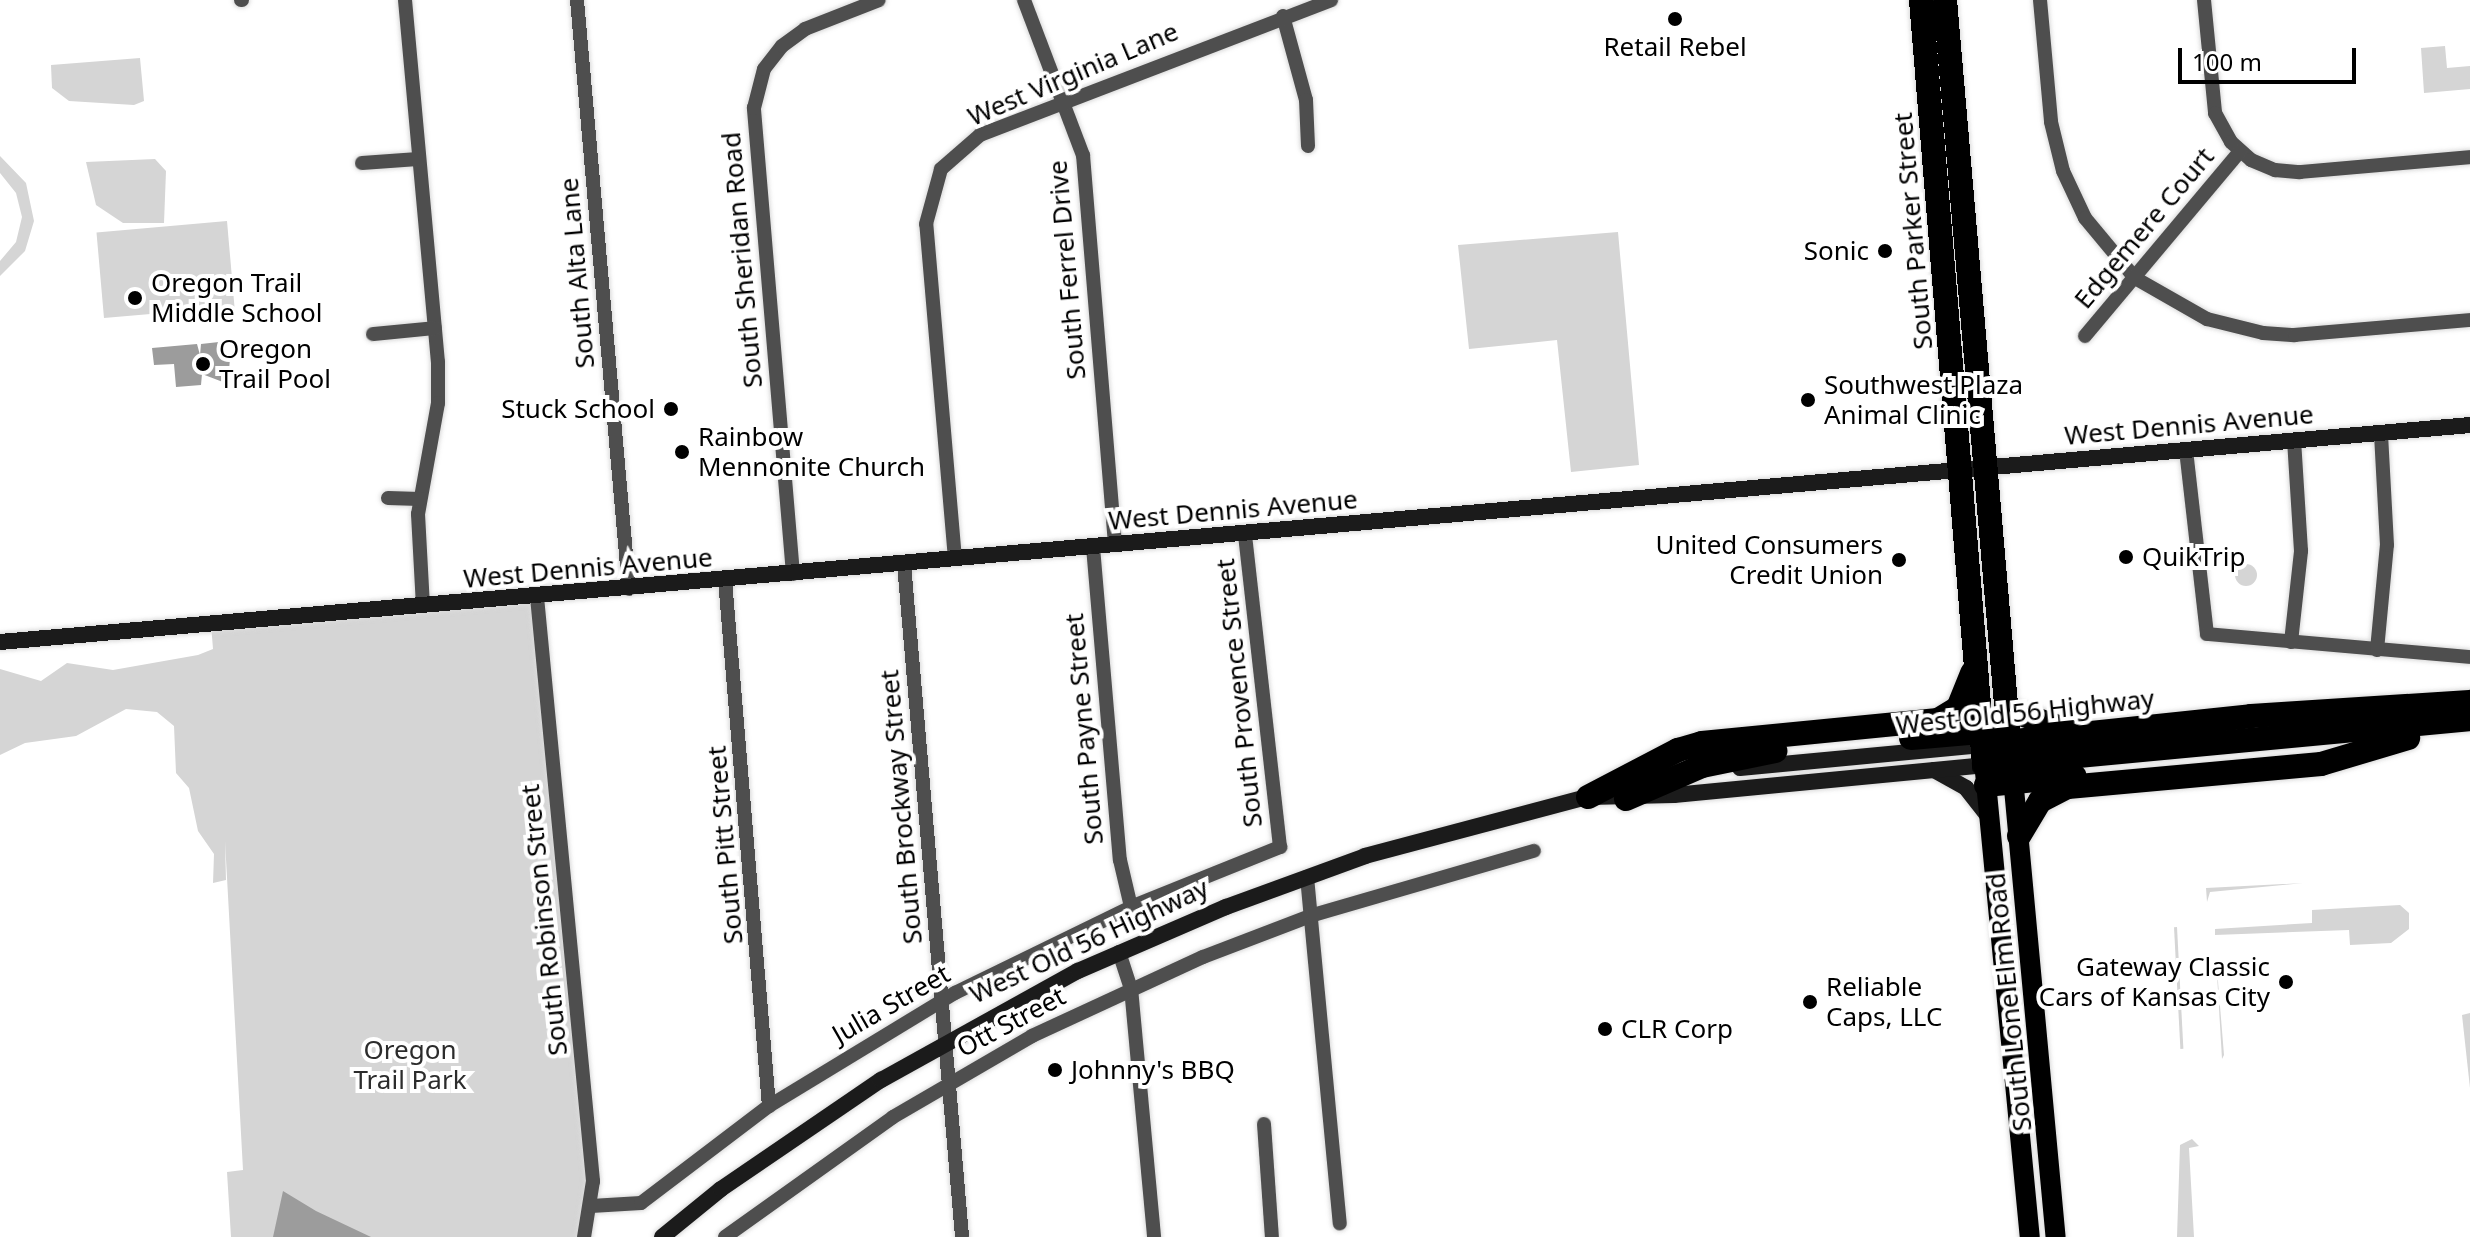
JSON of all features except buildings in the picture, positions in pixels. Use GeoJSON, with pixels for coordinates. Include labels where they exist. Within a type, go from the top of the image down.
{"type":"FeatureCollection","features":[{"type":"Feature","properties":{"kind":"highway","name":"South Parker Street"},"geometry":{"type":"LineString","coordinates":[[1921,0],[1983,756]]}},
{"type":"Feature","properties":{"kind":"highway","name":"South Parker Street"},"geometry":{"type":"LineString","coordinates":[[1945,0],[2009,710],[2011,762]]}},
{"type":"Feature","properties":{"kind":"highway"},"geometry":{"type":"LineString","coordinates":[[1588,797],[1678,750],[1702,743],[1938,720],[1958,708],[1974,667]]}},
{"type":"Feature","properties":{"kind":"highway","name":"West Old 56 Highway"},"geometry":{"type":"LineString","coordinates":[[2011,762],[2082,734],[2470,702]]}},
{"type":"Feature","properties":{"kind":"highway"},"geometry":{"type":"LineString","coordinates":[[2376,729],[2413,705]]}},
{"type":"Feature","properties":{"kind":"highway"},"geometry":{"type":"LineString","coordinates":[[1983,756],[2009,710],[2082,734]]}},
{"type":"Feature","properties":{"kind":"highway","name":"West Old 56 Highway"},"geometry":{"type":"LineString","coordinates":[[1983,756],[2011,762],[2470,719]]}},
{"type":"Feature","properties":{"kind":"highway"},"geometry":{"type":"LineString","coordinates":[[2019,836],[2040,801],[2068,787],[2321,764],[2385,742],[2470,728]]}},
{"type":"Feature","properties":{"kind":"highway"},"geometry":{"type":"LineString","coordinates":[[1626,799],[1664,781],[1752,753],[1983,756],[2011,762]]}},
{"type":"Feature","properties":{"kind":"main road","name":"South Lone Elm Road"},"geometry":{"type":"LineString","coordinates":[[1983,756],[2030,1237]]}},
{"type":"Feature","properties":{"kind":"main road","name":"South Lone Elm Road"},"geometry":{"type":"LineString","coordinates":[[2011,762],[2056,1237]]}},
{"type":"Feature","properties":{"kind":"street"},"geometry":{"type":"LineString","coordinates":[[405,0],[435,328],[438,403],[420,499],[423,606]]}},
{"type":"Feature","properties":{"kind":"street","name":"South Alta Lane"},"geometry":{"type":"LineString","coordinates":[[577,0],[629,589]]}},
{"type":"Feature","properties":{"kind":"street","name":"South Sheridan Road"},"geometry":{"type":"LineString","coordinates":[[793,574],[754,108],[764,69],[782,46],[805,29],[879,0]]}},
{"type":"Feature","properties":{"kind":"street","name":"South Ferrel Drive"},"geometry":{"type":"LineString","coordinates":[[1024,0],[1083,155],[1115,545]]}},
{"type":"Feature","properties":{"kind":"street","name":"West Virginia Lane"},"geometry":{"type":"LineString","coordinates":[[955,559],[928,205],[941,169],[970,141],[1064,101],[1331,0]]}},
{"type":"Feature","properties":{"kind":"street"},"geometry":{"type":"LineString","coordinates":[[2040,0],[2051,122],[2063,171],[2085,218],[2135,278],[2207,319],[2263,333],[2295,335],[2470,320]]}},
{"type":"Feature","properties":{"kind":"street"},"geometry":{"type":"LineString","coordinates":[[2204,0],[2215,113],[2240,151],[2260,165],[2300,172],[2470,157]]}},
{"type":"Feature","properties":{"kind":"street"},"geometry":{"type":"LineString","coordinates":[[1283,16],[1306,100],[1308,146]]}},
{"type":"Feature","properties":{"kind":"street","name":"Edgemere Court"},"geometry":{"type":"LineString","coordinates":[[2085,336],[2240,151]]}},
{"type":"Feature","properties":{"kind":"street"},"geometry":{"type":"LineString","coordinates":[[362,163],[418,159]]}},
{"type":"Feature","properties":{"kind":"street"},"geometry":{"type":"LineString","coordinates":[[373,334],[435,328]]}},
{"type":"Feature","properties":{"kind":"street","name":"West Dennis Avenue"},"geometry":{"type":"LineString","coordinates":[[0,642],[2470,425]]}},
{"type":"Feature","properties":{"kind":"street"},"geometry":{"type":"LineString","coordinates":[[2377,650],[2387,545],[2381,433]]}},
{"type":"Feature","properties":{"kind":"street"},"geometry":{"type":"LineString","coordinates":[[2291,642],[2301,539],[2294,440]]}},
{"type":"Feature","properties":{"kind":"street"},"geometry":{"type":"LineString","coordinates":[[2186,450],[2207,634],[2470,657]]}},
{"type":"Feature","properties":{"kind":"street"},"geometry":{"type":"LineString","coordinates":[[388,498],[420,499]]}},
{"type":"Feature","properties":{"kind":"street","name":"South Provence Street"},"geometry":{"type":"LineString","coordinates":[[1245,533],[1280,847]]}},
{"type":"Feature","properties":{"kind":"street","name":"South Payne Street"},"geometry":{"type":"LineString","coordinates":[[1093,547],[1120,860],[1131,907]]}},
{"type":"Feature","properties":{"kind":"street","name":"South Brockway Street"},"geometry":{"type":"LineString","coordinates":[[904,564],[941,1002],[948,1040],[962,1237]]}},
{"type":"Feature","properties":{"kind":"street","name":"South Pitt Street"},"geometry":{"type":"LineString","coordinates":[[725,580],[769,1106]]}},
{"type":"Feature","properties":{"kind":"street","name":"South Robinson Street"},"geometry":{"type":"LineString","coordinates":[[537,597],[593,1181],[584,1237]]}},
{"type":"Feature","properties":{"kind":"street","name":"West Old 56 Highway"},"geometry":{"type":"LineString","coordinates":[[1588,797],[1626,799],[1932,769],[1983,756]]}},
{"type":"Feature","properties":{"kind":"street"},"geometry":{"type":"LineString","coordinates":[[1932,769],[1966,788],[1989,819]]}},
{"type":"Feature","properties":{"kind":"street","name":"West Old 56 Highway"},"geometry":{"type":"LineString","coordinates":[[662,1237],[805,1131],[948,1040],[1119,952],[1307,877],[1483,821],[1664,781]]}},
{"type":"Feature","properties":{"kind":"street","name":"Julia Street"},"geometry":{"type":"LineString","coordinates":[[591,1206],[627,1208],[641,1203],[769,1106],[941,1002],[1131,907],[1280,847]]}},
{"type":"Feature","properties":{"kind":"street","name":"Ott Street"},"geometry":{"type":"LineString","coordinates":[[725,1237],[951,1080],[1131,988],[1313,915],[1534,851]]}},
{"type":"Feature","properties":{"kind":"street"},"geometry":{"type":"LineString","coordinates":[[1307,877],[1340,1223]]}},
{"type":"Feature","properties":{"kind":"street"},"geometry":{"type":"LineString","coordinates":[[1119,952],[1131,988],[1154,1237]]}},
{"type":"Feature","properties":{"kind":"street"},"geometry":{"type":"LineString","coordinates":[[1264,1124],[1272,1237]]}},
{"type":"Feature","properties":{"kind":"green space"},"geometry":{"type":"Polygon","coordinates":[[[2445,46],[2447,68],[2470,66],[2470,89],[2424,93],[2421,48],[2445,46]]]}},
{"type":"Feature","properties":{"kind":"green space"},"geometry":{"type":"Polygon","coordinates":[[[140,58],[144,101],[134,105],[69,101],[52,88],[51,65],[140,58]]]}},
{"type":"Feature","properties":{"kind":"green space"},"geometry":{"type":"Polygon","coordinates":[[[0,156],[26,183],[34,221],[25,251],[0,276],[0,261],[16,242],[22,217],[16,193],[0,173],[0,156]]]}},
{"type":"Feature","properties":{"kind":"green space"},"geometry":{"type":"Polygon","coordinates":[[[155,159],[166,171],[164,223],[123,223],[96,205],[86,162],[155,159]]]}},
{"type":"Feature","properties":{"kind":"green space"},"geometry":{"type":"Polygon","coordinates":[[[227,221],[234,307],[104,318],[96,232],[227,221]]]}},
{"type":"Feature","properties":{"kind":"green space"},"geometry":{"type":"Polygon","coordinates":[[[1618,232],[1639,465],[1571,472],[1557,340],[1469,349],[1458,245],[1618,232]]]}},
{"type":"Feature","properties":{"kind":"green space"},"geometry":{"type":"Polygon","coordinates":[[[2246,564],[2254,567],[2257,575],[2254,583],[2246,586],[2238,583],[2235,575],[2238,567],[2246,564]]]}},
{"type":"Feature","properties":{"kind":"green space","name":"Oregon Trail Park"},"geometry":{"type":"Polygon","coordinates":[[[537,597],[593,1181],[584,1237],[231,1237],[227,1172],[243,1170],[225,841],[226,880],[213,883],[214,854],[198,831],[189,788],[176,773],[174,726],[157,712],[126,709],[76,736],[25,743],[0,755],[0,669],[41,681],[67,663],[113,670],[198,655],[213,649],[211,624],[537,597]]]}},
{"type":"Feature","properties":{"kind":"green space"},"geometry":{"type":"Polygon","coordinates":[[[2303,883],[2210,892],[2207,902],[2206,888],[2303,883]]]}},
{"type":"Feature","properties":{"kind":"green space"},"geometry":{"type":"Polygon","coordinates":[[[2400,905],[2409,913],[2409,929],[2391,943],[2350,945],[2349,930],[2215,935],[2215,929],[2312,923],[2312,910],[2400,905]]]}},
{"type":"Feature","properties":{"kind":"green space"},"geometry":{"type":"Polygon","coordinates":[[[2174,927],[2177,927],[2183,1049],[2180,1049],[2174,927]]]}},
{"type":"Feature","properties":{"kind":"green space"},"geometry":{"type":"Polygon","coordinates":[[[2216,957],[2224,1055],[2222,1059],[2216,957]]]}},
{"type":"Feature","properties":{"kind":"green space"},"geometry":{"type":"Polygon","coordinates":[[[2470,1013],[2470,1088],[2462,1015],[2470,1013]]]}},
{"type":"Feature","properties":{"kind":"green space"},"geometry":{"type":"Polygon","coordinates":[[[2192,1139],[2199,1146],[2189,1148],[2194,1237],[2177,1237],[2180,1145],[2192,1139]]]}},
{"type":"Feature","properties":{"kind":"shaded area","name":"Oregon Trail Pool"},"geometry":{"type":"Polygon","coordinates":[[[219,342],[230,358],[228,384],[202,374],[201,385],[176,387],[174,364],[154,365],[152,348],[197,344],[200,355],[201,344],[219,342]]]}},
{"type":"Feature","properties":{"kind":"shaded area"},"geometry":{"type":"Polygon","coordinates":[[[283,1191],[316,1211],[371,1237],[273,1237],[283,1191]]]}},
{"type":"Feature","properties":{"kind":"place","name":"Retail Rebel"},"geometry":{"type":"Point","coordinates":[1675,19]}},
{"type":"Feature","properties":{"kind":"place","name":"Sonic"},"geometry":{"type":"Point","coordinates":[1885,251]}},
{"type":"Feature","properties":{"kind":"place","name":"Oregon Trail Middle School"},"geometry":{"type":"Point","coordinates":[135,298]}},
{"type":"Feature","properties":{"kind":"place","name":"Oregon Trail Pool"},"geometry":{"type":"Point","coordinates":[203,364]}},
{"type":"Feature","properties":{"kind":"place","name":"Southwest Plaza Animal Clinic"},"geometry":{"type":"Point","coordinates":[1808,400]}},
{"type":"Feature","properties":{"kind":"place","name":"Stuck School"},"geometry":{"type":"Point","coordinates":[671,409]}},
{"type":"Feature","properties":{"kind":"place","name":"Rainbow Mennonite Church"},"geometry":{"type":"Point","coordinates":[682,452]}},
{"type":"Feature","properties":{"kind":"place","name":"QuikTrip"},"geometry":{"type":"Point","coordinates":[2126,557]}},
{"type":"Feature","properties":{"kind":"place","name":"United Consumers Credit Union"},"geometry":{"type":"Point","coordinates":[1899,560]}},
{"type":"Feature","properties":{"kind":"place","name":"Gateway Classic Cars of Kansas City"},"geometry":{"type":"Point","coordinates":[2286,982]}},
{"type":"Feature","properties":{"kind":"place","name":"Reliable Caps, LLC"},"geometry":{"type":"Point","coordinates":[1810,1002]}},
{"type":"Feature","properties":{"kind":"place","name":"CLR Corp"},"geometry":{"type":"Point","coordinates":[1605,1029]}},
{"type":"Feature","properties":{"kind":"place","name":"Johnny's BBQ"},"geometry":{"type":"Point","coordinates":[1055,1070]}}]}
